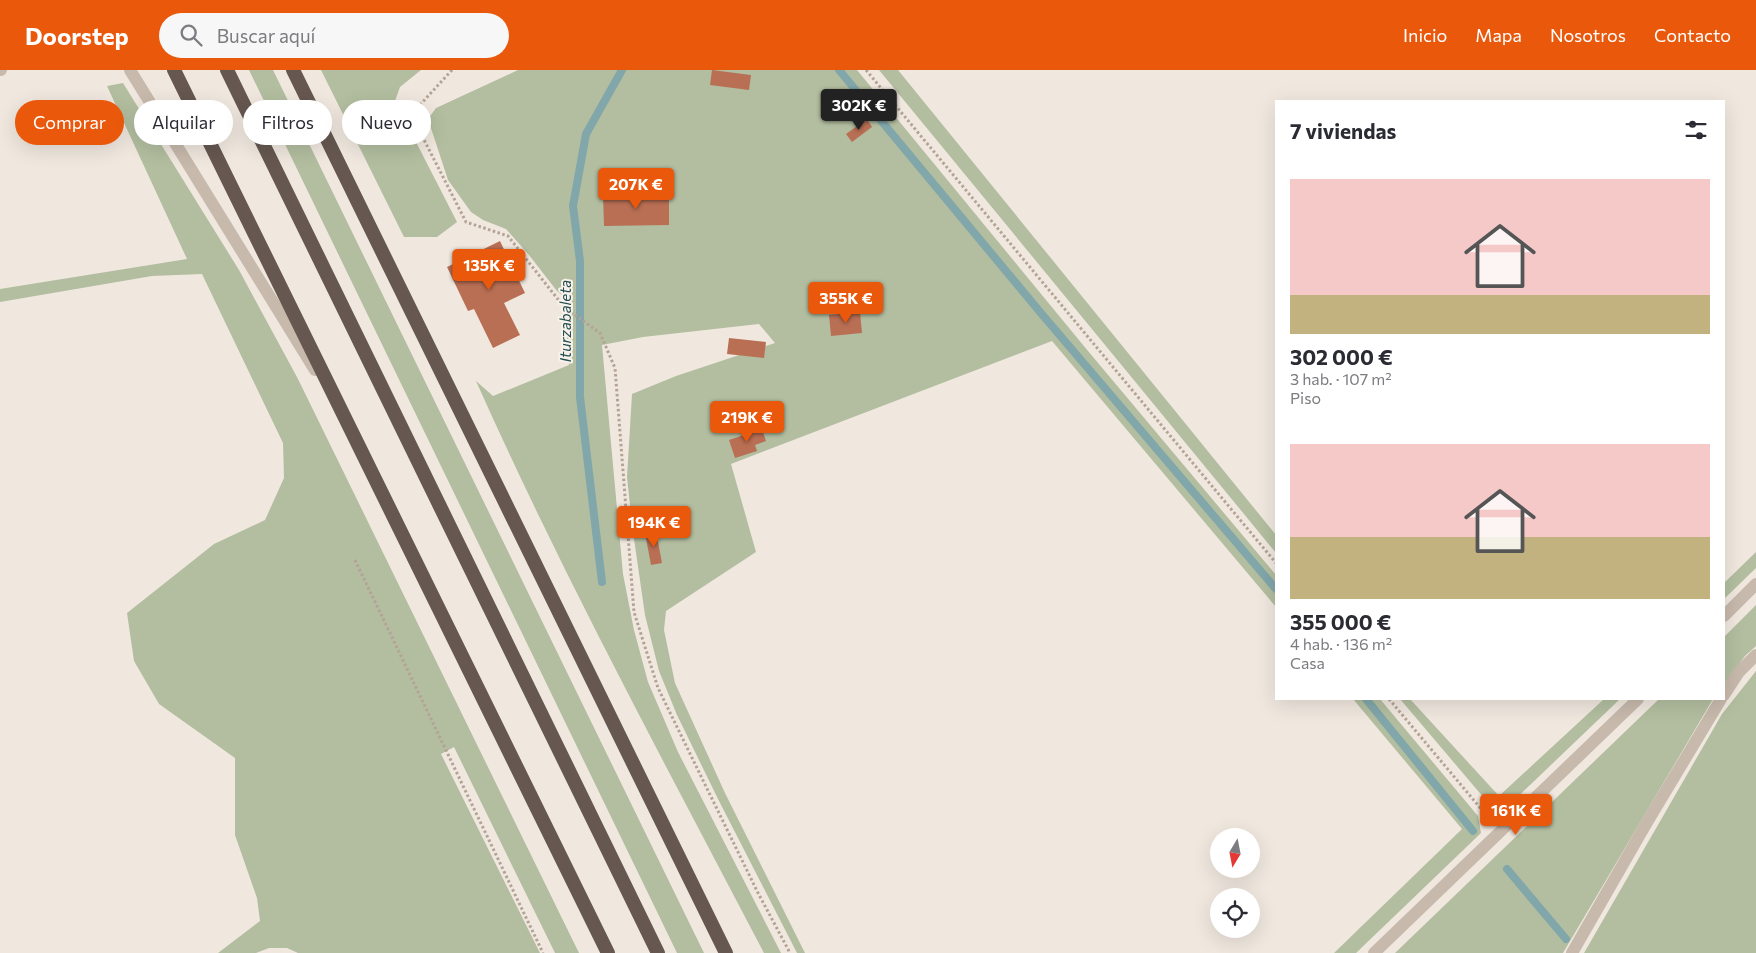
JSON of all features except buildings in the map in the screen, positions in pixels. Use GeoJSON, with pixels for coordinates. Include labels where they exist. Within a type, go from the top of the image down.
{"type":"FeatureCollection","features":[{"type":"Feature","properties":{"kind":"highway"},"geometry":{"type":"LineString","coordinates":[[174,70],[608,953]]}},
{"type":"Feature","properties":{"kind":"highway"},"geometry":{"type":"LineString","coordinates":[[226,70],[658,953]]}},
{"type":"Feature","properties":{"kind":"highway"},"geometry":{"type":"LineString","coordinates":[[293,70],[726,953]]}},
{"type":"Feature","properties":{"kind":"street"},"geometry":{"type":"LineString","coordinates":[[130,70],[346,418]]}},
{"type":"Feature","properties":{"kind":"street"},"geometry":{"type":"LineString","coordinates":[[1725,615],[1756,584]]}},
{"type":"Feature","properties":{"kind":"street"},"geometry":{"type":"LineString","coordinates":[[1725,693],[1739,672],[1756,655]]}},
{"type":"Feature","properties":{"kind":"street"},"geometry":{"type":"LineString","coordinates":[[1374,953],[1637,700]]}},
{"type":"Feature","properties":{"kind":"street"},"geometry":{"type":"LineString","coordinates":[[1572,953],[1720,700]]}},
{"type":"Feature","properties":{"kind":"path"},"geometry":{"type":"LineString","coordinates":[[452,70],[418,107],[418,128],[466,222],[508,236],[564,306],[600,333],[615,368],[634,612],[658,688],[757,891],[790,953]]}},
{"type":"Feature","properties":{"kind":"path"},"geometry":{"type":"LineString","coordinates":[[866,70],[1275,562]]}},
{"type":"Feature","properties":{"kind":"path"},"geometry":{"type":"LineString","coordinates":[[355,560],[543,953]]}},
{"type":"Feature","properties":{"kind":"path"},"geometry":{"type":"LineString","coordinates":[[1390,700],[1500,832]]}},
{"type":"Feature","properties":{"kind":"green space"},"geometry":{"type":"Polygon","coordinates":[[[249,70],[273,70],[288,100],[264,100],[249,70]]]}},
{"type":"Feature","properties":{"kind":"green space"},"geometry":{"type":"Polygon","coordinates":[[[321,70],[421,70],[400,87],[395,100],[342,100],[342,112],[321,70]]]}},
{"type":"Feature","properties":{"kind":"green space"},"geometry":{"type":"Polygon","coordinates":[[[518,70],[857,70],[1088,351],[1275,574],[1275,606],[1052,341],[731,464],[756,552],[666,611],[664,630],[675,683],[725,793],[805,953],[797,953],[718,799],[677,715],[659,671],[645,615],[627,477],[632,394],[676,376],[775,343],[759,324],[643,337],[602,345],[623,574],[634,630],[648,682],[678,752],[781,953],[764,953],[579,598],[476,381],[493,396],[569,365],[566,298],[557,291],[506,229],[483,220],[471,212],[448,180],[431,128],[431,115],[436,108],[518,70]]]}},
{"type":"Feature","properties":{"kind":"green space"},"geometry":{"type":"Polygon","coordinates":[[[879,70],[898,70],[1275,534],[1275,552],[879,70]]]}},
{"type":"Feature","properties":{"kind":"green space"},"geometry":{"type":"Polygon","coordinates":[[[123,83],[134,101],[134,144],[124,123],[124,100],[113,100],[107,86],[123,83]]]}},
{"type":"Feature","properties":{"kind":"green space"},"geometry":{"type":"Polygon","coordinates":[[[134,145],[161,145],[239,270],[298,379],[579,953],[555,953],[454,747],[441,754],[540,953],[298,953],[287,948],[269,948],[256,953],[218,953],[260,921],[257,898],[235,835],[235,758],[159,704],[134,661],[127,613],[214,544],[265,520],[284,478],[283,443],[202,274],[152,276],[0,302],[0,289],[187,259],[134,145]]]}},
{"type":"Feature","properties":{"kind":"green space"},"geometry":{"type":"Polygon","coordinates":[[[285,145],[310,145],[704,953],[677,953],[285,145]]]}},
{"type":"Feature","properties":{"kind":"green space"},"geometry":{"type":"Polygon","coordinates":[[[358,145],[418,145],[457,222],[437,237],[404,237],[358,145]]]}},
{"type":"Feature","properties":{"kind":"green space"},"geometry":{"type":"Polygon","coordinates":[[[1756,552],[1756,568],[1725,598],[1725,582],[1756,552]]]}},
{"type":"Feature","properties":{"kind":"green space"},"geometry":{"type":"Polygon","coordinates":[[[1756,605],[1756,646],[1745,656],[1725,683],[1725,636],[1756,605]]]}},
{"type":"Feature","properties":{"kind":"green space"},"geometry":{"type":"Polygon","coordinates":[[[1756,671],[1756,953],[1584,953],[1722,714],[1756,671]]]}},
{"type":"Feature","properties":{"kind":"green space"},"geometry":{"type":"Polygon","coordinates":[[[1354,700],[1381,700],[1478,816],[1481,833],[1356,953],[1334,953],[1462,829],[1354,700]]]}},
{"type":"Feature","properties":{"kind":"green space"},"geometry":{"type":"Polygon","coordinates":[[[1401,700],[1411,700],[1499,796],[1603,700],[1619,700],[1507,807],[1484,798],[1401,700]]]}},
{"type":"Feature","properties":{"kind":"green space"},"geometry":{"type":"Polygon","coordinates":[[[1658,700],[1712,700],[1563,953],[1395,953],[1658,700]]]}},
{"type":"Feature","properties":{"kind":"waterway","name":"Iturzabaleta"},"geometry":{"type":"LineString","coordinates":[[602,582],[580,397],[580,261],[573,206],[586,134],[622,70]]}},
{"type":"Feature","properties":{"kind":"waterway"},"geometry":{"type":"LineString","coordinates":[[839,70],[1040,312],[1275,588]]}},
{"type":"Feature","properties":{"kind":"waterway"},"geometry":{"type":"LineString","coordinates":[[1367,700],[1473,831]]}},
{"type":"Feature","properties":{"kind":"waterway"},"geometry":{"type":"LineString","coordinates":[[1507,869],[1566,939]]}}]}
